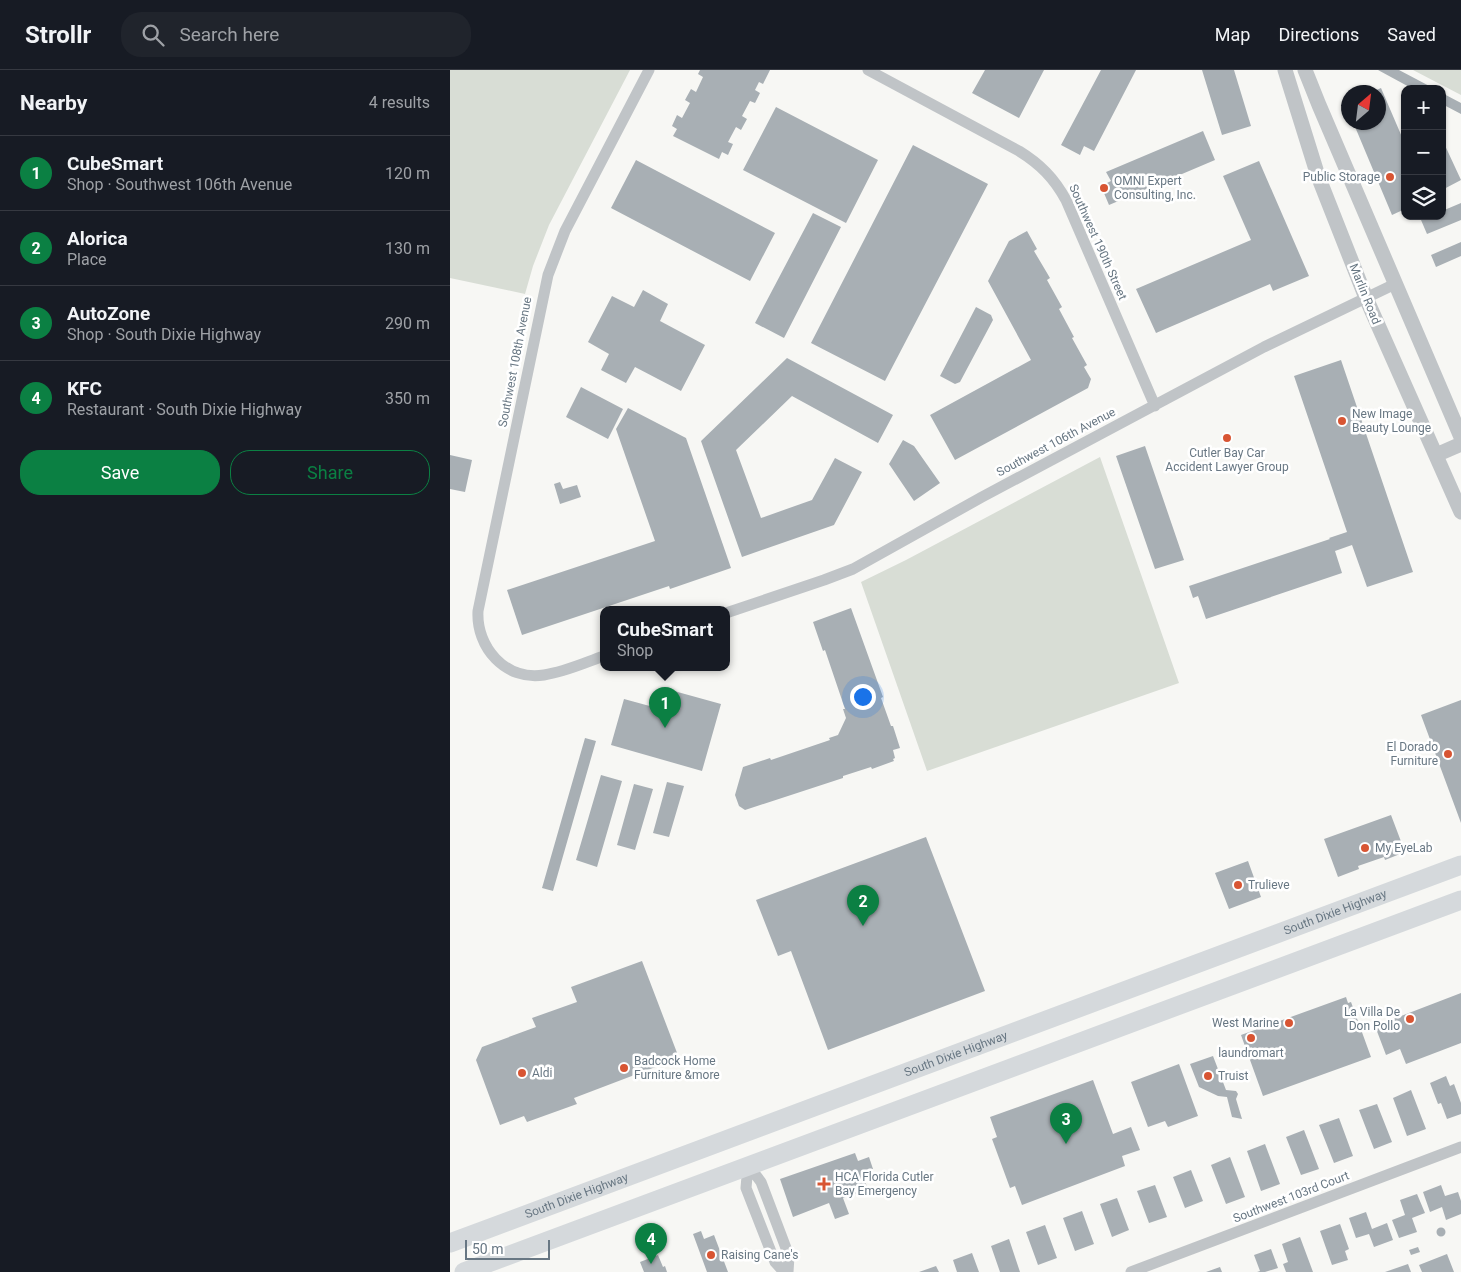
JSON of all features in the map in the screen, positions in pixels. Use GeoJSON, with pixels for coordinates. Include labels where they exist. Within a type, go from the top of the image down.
{"type":"FeatureCollection","features":[{"type":"Feature","properties":{"kind":"highway","name":"South Dixie Highway"},"geometry":{"type":"LineString","coordinates":[[450,1243],[1461,865]]}},
{"type":"Feature","properties":{"kind":"highway"},"geometry":{"type":"LineString","coordinates":[[464,1272],[1461,900]]}},
{"type":"Feature","properties":{"kind":"highway"},"geometry":{"type":"LineString","coordinates":[[1195,965],[1206,996]]}},
{"type":"Feature","properties":{"kind":"highway"},"geometry":{"type":"LineString","coordinates":[[951,1055],[961,1086]]}},
{"type":"Feature","properties":{"kind":"highway"},"geometry":{"type":"LineString","coordinates":[[738,1135],[748,1165]]}},
{"type":"Feature","properties":{"kind":"street","name":"Southwest 108th Avenue"},"geometry":{"type":"LineString","coordinates":[[600,657],[564,670],[542,675],[520,672],[497,660],[488,651],[478,622],[478,611],[544,289],[553,260],[565,231],[649,70]]}},
{"type":"Feature","properties":{"kind":"street","name":"Southwest 190th Street"},"geometry":{"type":"LineString","coordinates":[[868,70],[1019,151],[1034,160],[1048,173],[1066,200],[1155,406]]}},
{"type":"Feature","properties":{"kind":"street","name":"Marlin Road"},"geometry":{"type":"LineString","coordinates":[[1285,70],[1318,176],[1366,298],[1460,509]]}},
{"type":"Feature","properties":{"kind":"street"},"geometry":{"type":"LineString","coordinates":[[1305,70],[1461,437]]}},
{"type":"Feature","properties":{"kind":"street","name":"Southwest 106th Avenue"},"geometry":{"type":"LineString","coordinates":[[730,612],[824,580],[852,568],[1264,347],[1395,284]]}},
{"type":"Feature","properties":{"kind":"street"},"geometry":{"type":"LineString","coordinates":[[1436,455],[1461,444]]}},
{"type":"Feature","properties":{"kind":"street","name":"Southwest 103rd Court"},"geometry":{"type":"LineString","coordinates":[[1131,1272],[1461,1147]]}},
{"type":"Feature","properties":{"kind":"street"},"geometry":{"type":"LineString","coordinates":[[748,1165],[746,1188],[775,1262],[784,1272]]}},
{"type":"Feature","properties":{"kind":"street"},"geometry":{"type":"LineString","coordinates":[[748,1165],[762,1182],[789,1256],[788,1272]]}},
{"type":"Feature","properties":{"kind":"shaded area"},"geometry":{"type":"Polygon","coordinates":[[[450,70],[630,70],[549,225],[533,266],[525,294],[450,278],[450,70]]]}},
{"type":"Feature","properties":{"kind":"shaded area"},"geometry":{"type":"Polygon","coordinates":[[[1413,70],[1461,70],[1461,95],[1446,87],[1446,85],[1442,85],[1413,70]]]}},
{"type":"Feature","properties":{"kind":"shaded area"},"geometry":{"type":"Polygon","coordinates":[[[1100,457],[1179,683],[927,771],[861,582],[1100,457]]]}},
{"type":"Feature","properties":{"kind":"building"},"geometry":{"type":"Polygon","coordinates":[[[700,70],[770,70],[763,84],[759,82],[755,90],[760,93],[755,103],[750,101],[742,116],[747,119],[741,130],[736,127],[728,142],[733,144],[728,155],[722,152],[719,159],[673,136],[677,129],[672,126],[677,115],[682,118],[690,103],[685,100],[691,89],[696,92],[703,77],[698,74],[700,70]]]}},
{"type":"Feature","properties":{"kind":"building"},"geometry":{"type":"Polygon","coordinates":[[[985,70],[1044,70],[1019,118],[972,93],[985,70]]]}},
{"type":"Feature","properties":{"kind":"building"},"geometry":{"type":"Polygon","coordinates":[[[1101,70],[1136,70],[1094,151],[1084,146],[1080,155],[1061,145],[1101,70]]]}},
{"type":"Feature","properties":{"kind":"building"},"geometry":{"type":"Polygon","coordinates":[[[1202,70],[1234,70],[1251,126],[1222,135],[1202,70]]]}},
{"type":"Feature","properties":{"kind":"building"},"geometry":{"type":"Polygon","coordinates":[[[1378,70],[1399,70],[1427,85],[1406,85],[1378,70]]]}},
{"type":"Feature","properties":{"kind":"building"},"geometry":{"type":"Polygon","coordinates":[[[1446,95],[1461,103],[1461,114],[1446,106],[1446,95]]]}},
{"type":"Feature","properties":{"kind":"building","name":"Public Storage"},"geometry":{"type":"Polygon","coordinates":[[[1386,100],[1401,135],[1401,211],[1392,215],[1356,130],[1386,130],[1386,100]]]}},
{"type":"Feature","properties":{"kind":"building"},"geometry":{"type":"Polygon","coordinates":[[[776,107],[878,160],[846,223],[743,170],[776,107]]]}},
{"type":"Feature","properties":{"kind":"building"},"geometry":{"type":"Polygon","coordinates":[[[1203,131],[1215,160],[1109,205],[1101,186],[1111,181],[1106,172],[1203,131]]]}},
{"type":"Feature","properties":{"kind":"building"},"geometry":{"type":"Polygon","coordinates":[[[913,145],[988,184],[885,381],[811,343],[913,145]]]}},
{"type":"Feature","properties":{"kind":"building"},"geometry":{"type":"Polygon","coordinates":[[[1446,148],[1461,180],[1446,188],[1446,148]]]}},
{"type":"Feature","properties":{"kind":"building"},"geometry":{"type":"Polygon","coordinates":[[[636,160],[775,233],[750,281],[611,208],[636,160]]]}},
{"type":"Feature","properties":{"kind":"building"},"geometry":{"type":"Polygon","coordinates":[[[1259,161],[1309,276],[1273,291],[1270,284],[1156,333],[1136,289],[1251,240],[1223,176],[1259,161]]]}},
{"type":"Feature","properties":{"kind":"building"},"geometry":{"type":"Polygon","coordinates":[[[1461,203],[1461,220],[1427,234],[1421,220],[1446,220],[1446,209],[1461,203]]]}},
{"type":"Feature","properties":{"kind":"building"},"geometry":{"type":"Polygon","coordinates":[[[813,213],[841,227],[784,338],[755,323],[813,213]]]}},
{"type":"Feature","properties":{"kind":"building"},"geometry":{"type":"Polygon","coordinates":[[[1027,231],[1037,249],[1034,251],[1050,278],[1047,280],[1062,307],[1059,309],[1087,365],[1084,367],[1091,379],[1088,388],[955,460],[930,415],[1031,360],[988,281],[1009,241],[1027,231]]]}},
{"type":"Feature","properties":{"kind":"building"},"geometry":{"type":"Polygon","coordinates":[[[1461,242],[1461,256],[1436,267],[1431,255],[1461,242]]]}},
{"type":"Feature","properties":{"kind":"building"},"geometry":{"type":"Polygon","coordinates":[[[643,290],[668,304],[660,321],[705,345],[681,391],[635,367],[626,383],[601,370],[609,354],[588,342],[612,296],[634,307],[643,290]]]}},
{"type":"Feature","properties":{"kind":"building"},"geometry":{"type":"Polygon","coordinates":[[[976,307],[991,315],[993,320],[960,382],[955,384],[940,376],[976,307]]]}},
{"type":"Feature","properties":{"kind":"building"},"geometry":{"type":"Polygon","coordinates":[[[787,358],[893,415],[878,443],[792,396],[736,450],[761,518],[812,500],[835,458],[862,472],[834,525],[742,557],[701,441],[787,358]]]}},
{"type":"Feature","properties":{"kind":"building"},"geometry":{"type":"Polygon","coordinates":[[[1341,360],[1413,572],[1367,587],[1352,545],[1335,551],[1342,573],[1206,619],[1198,596],[1193,598],[1189,586],[1347,532],[1294,376],[1341,360]]]}},
{"type":"Feature","properties":{"kind":"building"},"geometry":{"type":"Polygon","coordinates":[[[581,387],[623,409],[608,439],[566,417],[581,387]]]}},
{"type":"Feature","properties":{"kind":"building"},"geometry":{"type":"Polygon","coordinates":[[[628,408],[686,438],[731,568],[670,589],[669,586],[609,606],[600,606],[600,609],[522,635],[507,590],[655,541],[616,429],[628,408]]]}},
{"type":"Feature","properties":{"kind":"building"},"geometry":{"type":"Polygon","coordinates":[[[903,440],[914,446],[940,483],[914,501],[889,464],[903,440]]]}},
{"type":"Feature","properties":{"kind":"building"},"geometry":{"type":"Polygon","coordinates":[[[1145,446],[1184,560],[1155,569],[1116,456],[1145,446]]]}},
{"type":"Feature","properties":{"kind":"building"},"geometry":{"type":"Polygon","coordinates":[[[450,455],[472,460],[465,492],[450,489],[450,455]]]}},
{"type":"Feature","properties":{"kind":"building"},"geometry":{"type":"Polygon","coordinates":[[[560,482],[563,489],[577,485],[581,497],[560,504],[554,484],[560,482]]]}},
{"type":"Feature","properties":{"kind":"building"},"geometry":{"type":"Polygon","coordinates":[[[851,608],[900,748],[893,750],[894,761],[843,776],[843,778],[745,810],[739,806],[735,795],[743,767],[770,758],[771,760],[830,740],[829,738],[838,735],[846,718],[843,709],[845,709],[825,650],[823,651],[813,622],[851,608]]]}},
{"type":"Feature","properties":{"kind":"building"},"geometry":{"type":"Polygon","coordinates":[[[674,691],[721,704],[702,771],[611,745],[624,699],[668,711],[674,691]]]}},
{"type":"Feature","properties":{"kind":"building","name":"El Dorado Furniture"},"geometry":{"type":"Polygon","coordinates":[[[1461,700],[1461,823],[1421,715],[1461,700]]]}},
{"type":"Feature","properties":{"kind":"building"},"geometry":{"type":"Polygon","coordinates":[[[585,738],[596,741],[553,891],[542,888],[585,738]]]}},
{"type":"Feature","properties":{"kind":"building"},"geometry":{"type":"Polygon","coordinates":[[[601,775],[622,781],[597,867],[576,860],[601,775]]]}},
{"type":"Feature","properties":{"kind":"building"},"geometry":{"type":"Polygon","coordinates":[[[667,782],[684,786],[669,837],[653,833],[667,782]]]}},
{"type":"Feature","properties":{"kind":"building"},"geometry":{"type":"Polygon","coordinates":[[[634,784],[653,789],[635,850],[617,845],[634,784]]]}},
{"type":"Feature","properties":{"kind":"building"},"geometry":{"type":"Polygon","coordinates":[[[1391,815],[1405,852],[1385,860],[1384,857],[1358,866],[1359,869],[1338,877],[1324,839],[1391,815]]]}},
{"type":"Feature","properties":{"kind":"building"},"geometry":{"type":"Polygon","coordinates":[[[926,837],[985,991],[828,1050],[791,951],[778,956],[756,900],[926,837]]]}},
{"type":"Feature","properties":{"kind":"building","name":"Trulieve"},"geometry":{"type":"Polygon","coordinates":[[[1248,861],[1261,897],[1229,909],[1215,873],[1248,861]]]}},
{"type":"Feature","properties":{"kind":"building"},"geometry":{"type":"Polygon","coordinates":[[[642,961],[679,1058],[574,1098],[577,1104],[527,1122],[524,1116],[500,1125],[476,1060],[482,1047],[536,1027],[532,1018],[577,1002],[571,987],[642,961]]]}},
{"type":"Feature","properties":{"kind":"building"},"geometry":{"type":"Polygon","coordinates":[[[1461,993],[1461,1043],[1406,1064],[1400,1049],[1386,1055],[1375,1026],[1461,993]]]}},
{"type":"Feature","properties":{"kind":"building"},"geometry":{"type":"Polygon","coordinates":[[[1346,997],[1348,1003],[1351,1002],[1371,1057],[1263,1096],[1241,1035],[1346,997]]]}},
{"type":"Feature","properties":{"kind":"building","name":"Truist"},"geometry":{"type":"Polygon","coordinates":[[[1213,1056],[1226,1090],[1236,1091],[1238,1094],[1236,1099],[1242,1119],[1232,1117],[1227,1097],[1218,1096],[1199,1087],[1190,1064],[1213,1056]]]}},
{"type":"Feature","properties":{"kind":"building"},"geometry":{"type":"Polygon","coordinates":[[[1179,1064],[1198,1116],[1168,1127],[1165,1121],[1148,1127],[1131,1082],[1179,1064]]]}},
{"type":"Feature","properties":{"kind":"building"},"geometry":{"type":"Polygon","coordinates":[[[1446,1076],[1450,1086],[1454,1084],[1461,1103],[1461,1114],[1447,1119],[1441,1103],[1438,1104],[1430,1083],[1446,1076]]]}},
{"type":"Feature","properties":{"kind":"building"},"geometry":{"type":"Polygon","coordinates":[[[1093,1080],[1113,1134],[1131,1127],[1140,1150],[1122,1156],[1125,1166],[1022,1205],[1015,1186],[1010,1188],[992,1139],[997,1137],[990,1117],[1093,1080]]]}},
{"type":"Feature","properties":{"kind":"building"},"geometry":{"type":"Polygon","coordinates":[[[1411,1090],[1426,1129],[1407,1136],[1393,1098],[1411,1090]]]}},
{"type":"Feature","properties":{"kind":"building"},"geometry":{"type":"Polygon","coordinates":[[[1377,1104],[1392,1142],[1374,1149],[1359,1110],[1377,1104]]]}},
{"type":"Feature","properties":{"kind":"building"},"geometry":{"type":"Polygon","coordinates":[[[1339,1118],[1353,1156],[1334,1163],[1319,1125],[1339,1118]]]}},
{"type":"Feature","properties":{"kind":"building"},"geometry":{"type":"Polygon","coordinates":[[[1304,1130],[1319,1169],[1301,1175],[1286,1137],[1304,1130]]]}},
{"type":"Feature","properties":{"kind":"building"},"geometry":{"type":"Polygon","coordinates":[[[1265,1144],[1280,1184],[1261,1191],[1247,1151],[1265,1144]]]}},
{"type":"Feature","properties":{"kind":"building","name":"HCA Florida Cutler Bay Emergency"},"geometry":{"type":"Polygon","coordinates":[[[855,1153],[858,1161],[869,1157],[873,1169],[862,1174],[868,1189],[843,1198],[849,1214],[835,1219],[829,1203],[793,1217],[780,1179],[855,1153]]]}},
{"type":"Feature","properties":{"kind":"building"},"geometry":{"type":"Polygon","coordinates":[[[1230,1157],[1245,1197],[1226,1204],[1211,1165],[1230,1157]]]}},
{"type":"Feature","properties":{"kind":"building"},"geometry":{"type":"Polygon","coordinates":[[[1191,1170],[1203,1201],[1185,1208],[1173,1177],[1191,1170]]]}},
{"type":"Feature","properties":{"kind":"building"},"geometry":{"type":"Polygon","coordinates":[[[1155,1185],[1167,1217],[1149,1223],[1137,1191],[1155,1185]]]}},
{"type":"Feature","properties":{"kind":"building"},"geometry":{"type":"Polygon","coordinates":[[[1441,1185],[1445,1196],[1458,1192],[1461,1201],[1461,1214],[1446,1220],[1442,1207],[1430,1212],[1423,1192],[1441,1185]]]}},
{"type":"Feature","properties":{"kind":"building"},"geometry":{"type":"Polygon","coordinates":[[[1417,1194],[1425,1213],[1412,1218],[1417,1232],[1399,1238],[1392,1220],[1405,1215],[1400,1200],[1417,1194]]]}},
{"type":"Feature","properties":{"kind":"building"},"geometry":{"type":"Polygon","coordinates":[[[1117,1198],[1129,1230],[1112,1237],[1100,1204],[1117,1198]]]}},
{"type":"Feature","properties":{"kind":"building"},"geometry":{"type":"Polygon","coordinates":[[[1082,1211],[1094,1244],[1075,1251],[1063,1218],[1082,1211]]]}},
{"type":"Feature","properties":{"kind":"building"},"geometry":{"type":"Polygon","coordinates":[[[1366,1212],[1372,1229],[1387,1223],[1393,1240],[1374,1247],[1369,1234],[1356,1238],[1349,1218],[1366,1212]]]}},
{"type":"Feature","properties":{"kind":"building"},"geometry":{"type":"Polygon","coordinates":[[[1340,1224],[1349,1249],[1345,1251],[1348,1260],[1332,1265],[1320,1231],[1340,1224]]]}},
{"type":"Feature","properties":{"kind":"building"},"geometry":{"type":"Polygon","coordinates":[[[1045,1225],[1057,1258],[1038,1265],[1026,1232],[1045,1225]]]}},
{"type":"Feature","properties":{"kind":"building"},"geometry":{"type":"Polygon","coordinates":[[[1441,1228],[1445,1232],[1441,1236],[1437,1232],[1441,1228]]]}},
{"type":"Feature","properties":{"kind":"building","name":"Raising Cane's"},"geometry":{"type":"Polygon","coordinates":[[[701,1231],[704,1239],[714,1235],[728,1272],[707,1272],[693,1234],[701,1231]]]}},
{"type":"Feature","properties":{"kind":"building"},"geometry":{"type":"Polygon","coordinates":[[[1300,1237],[1313,1272],[1286,1272],[1283,1264],[1288,1262],[1282,1244],[1300,1237]]]}},
{"type":"Feature","properties":{"kind":"building"},"geometry":{"type":"Polygon","coordinates":[[[1009,1239],[1020,1272],[1000,1272],[991,1246],[1009,1239]]]}},
{"type":"Feature","properties":{"kind":"building"},"geometry":{"type":"Polygon","coordinates":[[[1418,1247],[1420,1252],[1411,1255],[1409,1250],[1418,1247]]]}},
{"type":"Feature","properties":{"kind":"building"},"geometry":{"type":"Polygon","coordinates":[[[1271,1249],[1278,1268],[1257,1272],[1260,1271],[1254,1255],[1271,1249]]]}},
{"type":"Feature","properties":{"kind":"building"},"geometry":{"type":"Polygon","coordinates":[[[972,1253],[979,1272],[957,1272],[953,1260],[972,1253]]]}},
{"type":"Feature","properties":{"kind":"building"},"geometry":{"type":"Polygon","coordinates":[[[1447,1254],[1454,1272],[1422,1272],[1419,1265],[1447,1254]]]}},
{"type":"Feature","properties":{"kind":"building"},"geometry":{"type":"Polygon","coordinates":[[[658,1255],[667,1272],[644,1272],[640,1262],[658,1255]]]}},
{"type":"Feature","properties":{"kind":"building"},"geometry":{"type":"Polygon","coordinates":[[[1408,1264],[1411,1272],[1385,1272],[1408,1264]]]}},
{"type":"Feature","properties":{"kind":"building"},"geometry":{"type":"Polygon","coordinates":[[[936,1266],[939,1272],[919,1272],[936,1266]]]}},
{"type":"Feature","properties":{"kind":"building"},"geometry":{"type":"Polygon","coordinates":[[[1220,1267],[1222,1272],[1206,1272],[1220,1267]]]}},
{"type":"Feature","properties":{"kind":"place","name":"Public Storage"},"geometry":{"type":"Point","coordinates":[1390,177]}},
{"type":"Feature","properties":{"kind":"place","name":"OMNI Expert Consulting, Inc."},"geometry":{"type":"Point","coordinates":[1104,188]}},
{"type":"Feature","properties":{"kind":"place","name":"New Image Beauty Lounge"},"geometry":{"type":"Point","coordinates":[1342,421]}},
{"type":"Feature","properties":{"kind":"place","name":"Cutler Bay Car Accident Lawyer Group"},"geometry":{"type":"Point","coordinates":[1227,438]}},
{"type":"Feature","properties":{"kind":"place","name":"CubeSmart"},"geometry":{"type":"Point","coordinates":[665,728]}},
{"type":"Feature","properties":{"kind":"place","name":"El Dorado Furniture"},"geometry":{"type":"Point","coordinates":[1448,754]}},
{"type":"Feature","properties":{"kind":"place","name":"My EyeLab"},"geometry":{"type":"Point","coordinates":[1365,848]}},
{"type":"Feature","properties":{"kind":"place","name":"Trulieve"},"geometry":{"type":"Point","coordinates":[1238,885]}},
{"type":"Feature","properties":{"kind":"place","name":"Alorica"},"geometry":{"type":"Point","coordinates":[863,926]}},
{"type":"Feature","properties":{"kind":"place","name":"La Villa De Don Pollo"},"geometry":{"type":"Point","coordinates":[1410,1019]}},
{"type":"Feature","properties":{"kind":"place","name":"West Marine"},"geometry":{"type":"Point","coordinates":[1289,1023]}},
{"type":"Feature","properties":{"kind":"place","name":"laundromart"},"geometry":{"type":"Point","coordinates":[1251,1038]}},
{"type":"Feature","properties":{"kind":"place","name":"Badcock Home Furniture &more"},"geometry":{"type":"Point","coordinates":[624,1068]}},
{"type":"Feature","properties":{"kind":"place","name":"Aldi"},"geometry":{"type":"Point","coordinates":[522,1073]}},
{"type":"Feature","properties":{"kind":"place","name":"Truist"},"geometry":{"type":"Point","coordinates":[1208,1076]}},
{"type":"Feature","properties":{"kind":"place","name":"AutoZone"},"geometry":{"type":"Point","coordinates":[1066,1144]}},
{"type":"Feature","properties":{"kind":"place","name":"HCA Florida Cutler Bay Emergency"},"geometry":{"type":"Point","coordinates":[824,1184]}},
{"type":"Feature","properties":{"kind":"place","name":"Raising Cane's"},"geometry":{"type":"Point","coordinates":[711,1255]}},
{"type":"Feature","properties":{"kind":"place","name":"KFC"},"geometry":{"type":"Point","coordinates":[651,1264]}}]}
